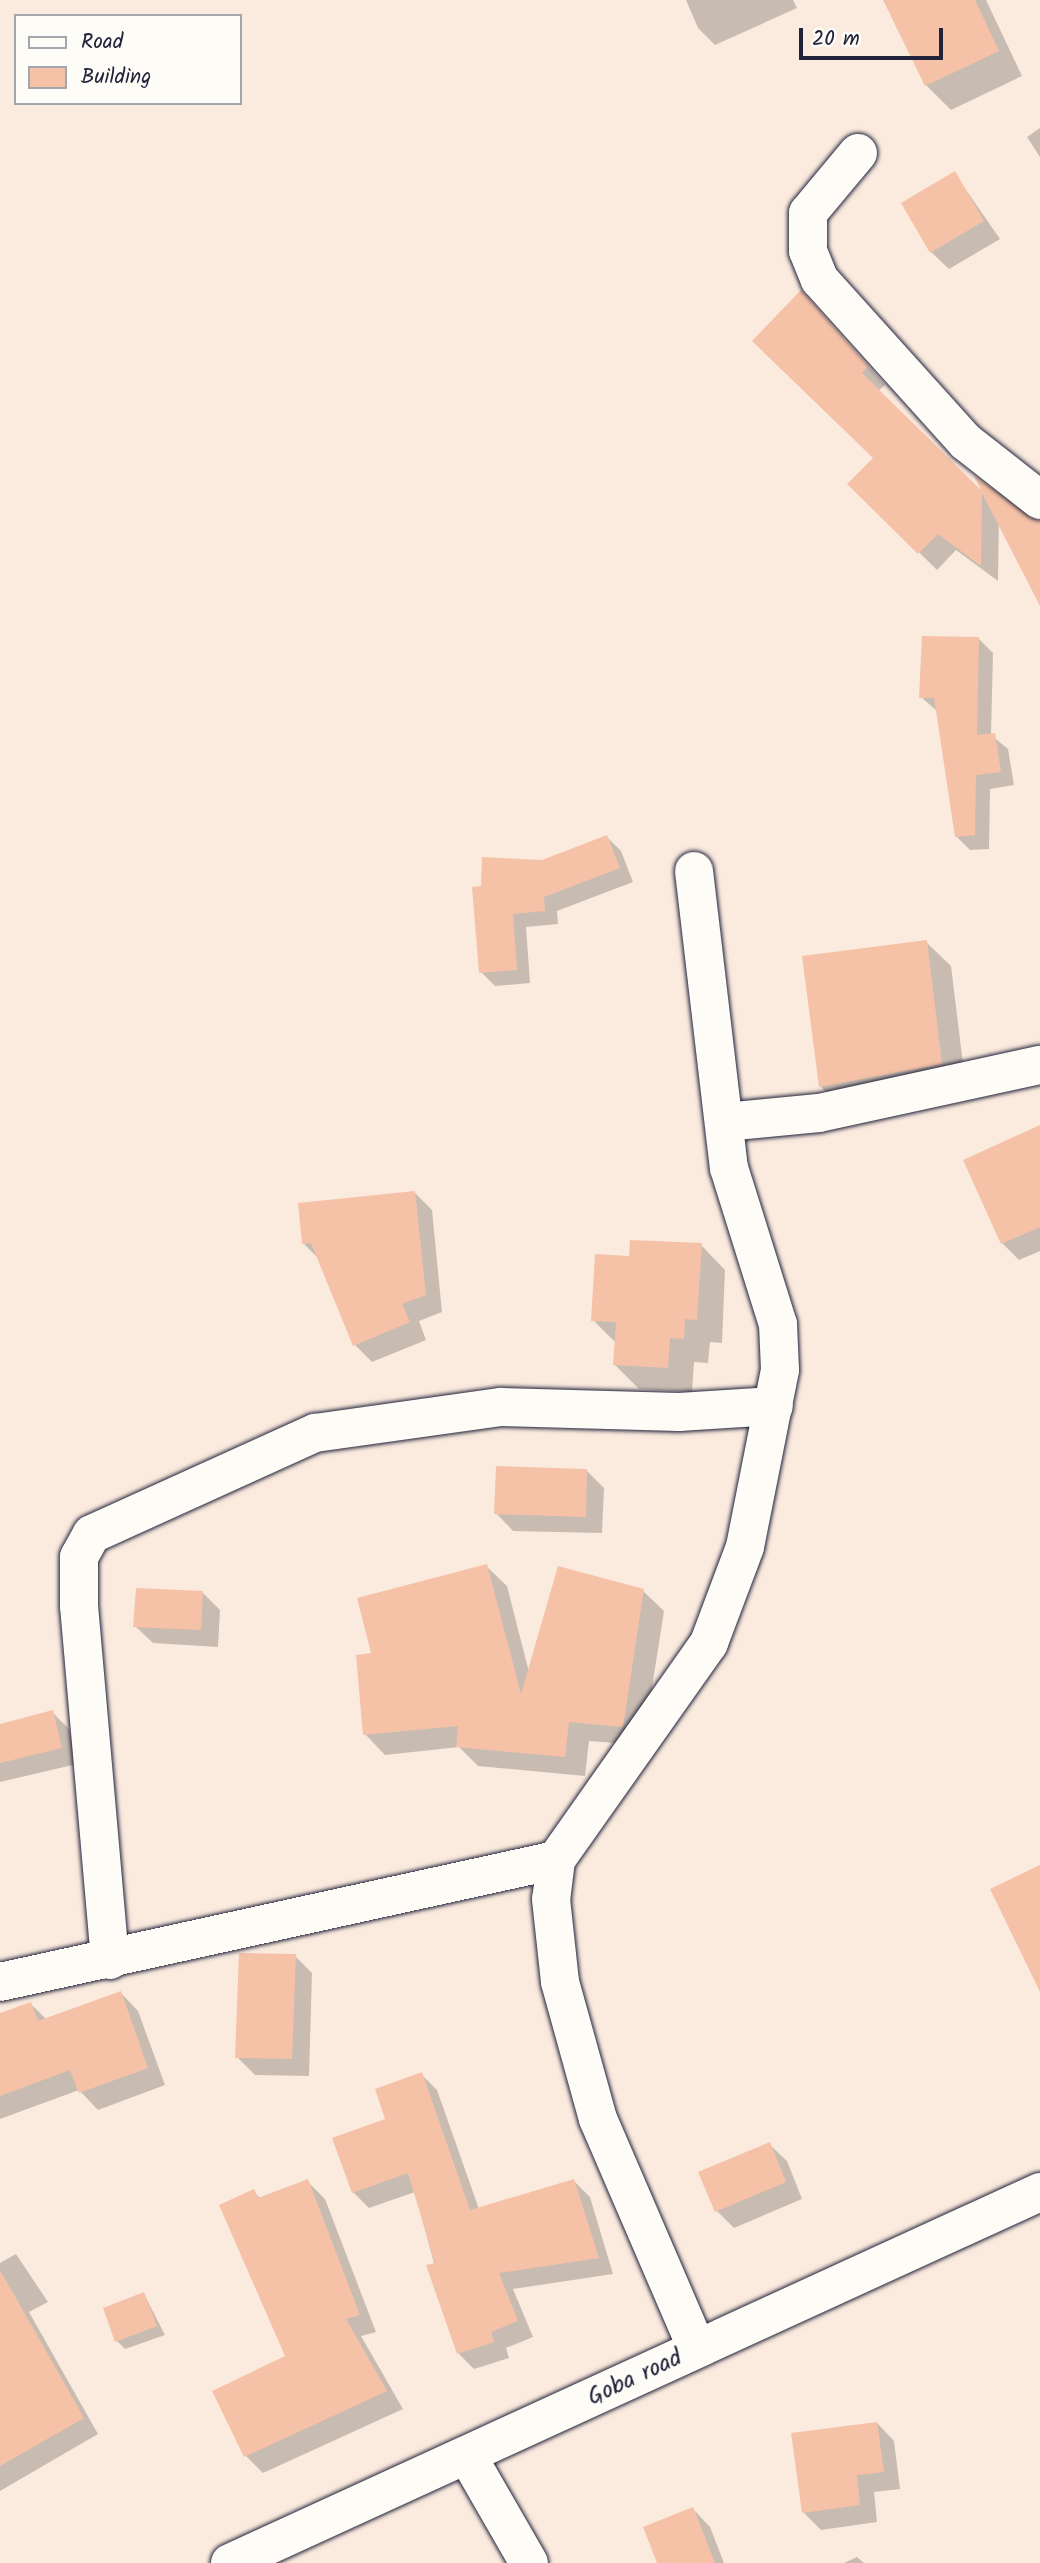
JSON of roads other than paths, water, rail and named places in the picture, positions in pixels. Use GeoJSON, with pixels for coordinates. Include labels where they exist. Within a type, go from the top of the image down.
{"type":"FeatureCollection","features":[{"type":"Feature","properties":{"kind":"street"},"geometry":{"type":"LineString","coordinates":[[858,153],[808,213],[808,251],[820,280],[967,442],[1040,500]]}},
{"type":"Feature","properties":{"kind":"street"},"geometry":{"type":"LineString","coordinates":[[694,871],[729,1168],[778,1324],[774,1406],[746,1547],[709,1643],[556,1860],[551,1899],[560,1982],[598,2119],[697,2349]]}},
{"type":"Feature","properties":{"kind":"street"},"geometry":{"type":"LineString","coordinates":[[725,1122],[819,1113],[1040,1065]]}},
{"type":"Feature","properties":{"kind":"street"},"geometry":{"type":"LineString","coordinates":[[110,1959],[79,1606],[79,1557],[93,1534],[328,1430],[500,1408],[774,1406]]}},
{"type":"Feature","properties":{"kind":"street"},"geometry":{"type":"LineString","coordinates":[[0,1982],[556,1860]]}},
{"type":"Feature","properties":{"kind":"street","name":"Goba road"},"geometry":{"type":"LineString","coordinates":[[230,2563],[468,2457],[1040,2192]]}},
{"type":"Feature","properties":{"kind":"street"},"geometry":{"type":"LineString","coordinates":[[468,2457],[529,2563]]}}]}
